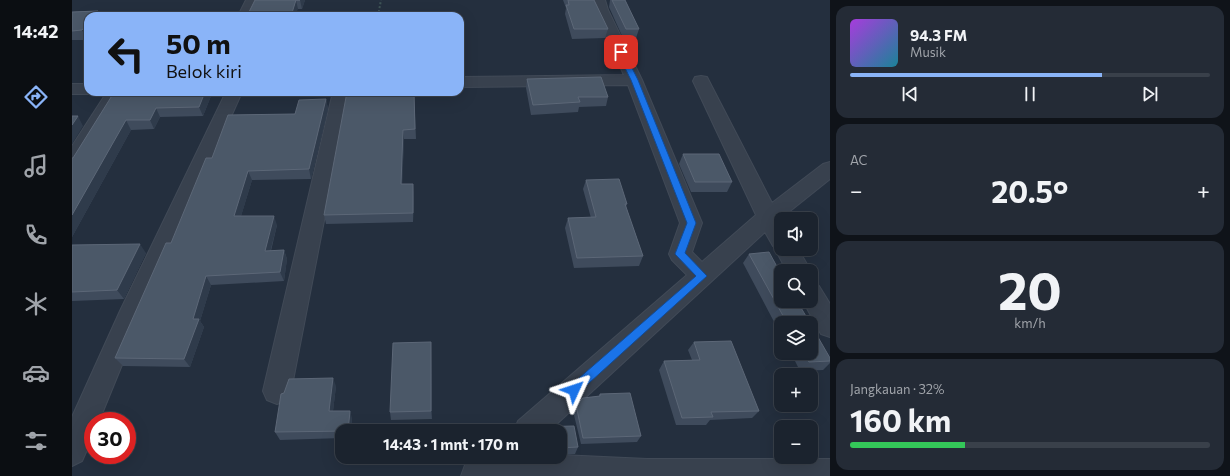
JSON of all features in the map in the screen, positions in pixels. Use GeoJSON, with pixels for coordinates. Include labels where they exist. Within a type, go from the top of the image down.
{"type":"FeatureCollection","features":[{"type":"Feature","properties":{"kind":"street"},"geometry":{"type":"LineString","coordinates":[[247,12],[252,0]]}},
{"type":"Feature","properties":{"kind":"street"},"geometry":{"type":"LineString","coordinates":[[598,0],[601,10],[634,80],[691,223],[680,254],[699,274]]}},
{"type":"Feature","properties":{"kind":"street"},"geometry":{"type":"LineString","coordinates":[[464,82],[634,80]]}},
{"type":"Feature","properties":{"kind":"street"},"geometry":{"type":"LineString","coordinates":[[701,82],[774,228]]}},
{"type":"Feature","properties":{"kind":"street"},"geometry":{"type":"LineString","coordinates":[[72,89],[84,89]]}},
{"type":"Feature","properties":{"kind":"street"},"geometry":{"type":"LineString","coordinates":[[72,161],[113,96]]}},
{"type":"Feature","properties":{"kind":"street"},"geometry":{"type":"LineString","coordinates":[[72,451],[132,311],[232,96]]}},
{"type":"Feature","properties":{"kind":"street"},"geometry":{"type":"LineString","coordinates":[[276,391],[340,96]]}},
{"type":"Feature","properties":{"kind":"street"},"geometry":{"type":"LineString","coordinates":[[536,424],[699,274],[768,217],[830,169]]}},
{"type":"Feature","properties":{"kind":"street"},"geometry":{"type":"LineString","coordinates":[[818,305],[830,326]]}},
{"type":"Feature","properties":{"kind":"street"},"geometry":{"type":"LineString","coordinates":[[487,466],[647,474],[830,474]]}},
{"type":"Feature","properties":{"kind":"path"},"geometry":{"type":"LineString","coordinates":[[379,12],[381,0]]}},
{"type":"Feature","properties":{"kind":"building"},"geometry":{"type":"Polygon","coordinates":[[[255,0],[296,0],[292,12],[249,12],[255,0]]]}},
{"type":"Feature","properties":{"kind":"building"},"geometry":{"type":"Polygon","coordinates":[[[568,0],[594,0],[608,29],[574,29],[566,5],[569,5],[568,0]]]}},
{"type":"Feature","properties":{"kind":"building"},"geometry":{"type":"Polygon","coordinates":[[[612,0],[625,0],[639,29],[626,29],[612,0]]]}},
{"type":"Feature","properties":{"kind":"building"},"geometry":{"type":"Polygon","coordinates":[[[98,11],[84,12],[84,28],[82,30],[72,31],[72,12],[98,11]]]}},
{"type":"Feature","properties":{"kind":"building"},"geometry":{"type":"Polygon","coordinates":[[[601,77],[608,97],[578,97],[580,102],[533,105],[527,79],[601,77]]]}},
{"type":"Feature","properties":{"kind":"building"},"geometry":{"type":"Polygon","coordinates":[[[112,96],[203,96],[199,107],[156,108],[150,120],[126,120],[72,215],[73,158],[112,96]]]}},
{"type":"Feature","properties":{"kind":"building"},"geometry":{"type":"Polygon","coordinates":[[[346,96],[414,96],[415,129],[403,130],[401,184],[413,184],[413,213],[324,215],[346,96]]]}},
{"type":"Feature","properties":{"kind":"building"},"geometry":{"type":"Polygon","coordinates":[[[326,99],[309,169],[248,171],[234,216],[274,216],[265,251],[284,250],[280,272],[206,276],[193,319],[199,319],[184,359],[115,358],[166,243],[171,243],[206,158],[212,158],[228,115],[295,114],[299,100],[326,99]]]}},
{"type":"Feature","properties":{"kind":"building"},"geometry":{"type":"Polygon","coordinates":[[[72,116],[78,116],[72,125],[72,116]]]}},
{"type":"Feature","properties":{"kind":"building"},"geometry":{"type":"Polygon","coordinates":[[[683,154],[719,154],[732,182],[695,182],[683,154]]]}},
{"type":"Feature","properties":{"kind":"building"},"geometry":{"type":"Polygon","coordinates":[[[619,179],[627,204],[625,204],[643,256],[577,258],[568,218],[596,217],[586,180],[619,179]]]}},
{"type":"Feature","properties":{"kind":"building"},"geometry":{"type":"Polygon","coordinates":[[[140,244],[117,290],[72,292],[72,245],[140,244]]]}},
{"type":"Feature","properties":{"kind":"building"},"geometry":{"type":"Polygon","coordinates":[[[769,252],[776,264],[774,264],[774,299],[749,254],[769,252]]]}},
{"type":"Feature","properties":{"kind":"building"},"geometry":{"type":"Polygon","coordinates":[[[779,308],[801,308],[806,316],[783,316],[779,308]]]}},
{"type":"Feature","properties":{"kind":"building"},"geometry":{"type":"Polygon","coordinates":[[[818,337],[830,358],[830,361],[809,362],[808,360],[818,360],[818,337]]]}},
{"type":"Feature","properties":{"kind":"building"},"geometry":{"type":"Polygon","coordinates":[[[731,341],[759,411],[711,412],[713,417],[682,418],[664,361],[700,360],[694,342],[731,341]]]}},
{"type":"Feature","properties":{"kind":"building"},"geometry":{"type":"Polygon","coordinates":[[[431,342],[431,411],[390,412],[393,343],[431,342]]]}},
{"type":"Feature","properties":{"kind":"building"},"geometry":{"type":"Polygon","coordinates":[[[333,378],[329,411],[350,411],[349,424],[335,424],[335,431],[275,432],[281,394],[284,393],[289,379],[333,378]]]}},
{"type":"Feature","properties":{"kind":"building"},"geometry":{"type":"Polygon","coordinates":[[[630,393],[641,436],[583,438],[576,405],[583,398],[600,396],[600,394],[630,393]]]}},
{"type":"Feature","properties":{"kind":"building"},"geometry":{"type":"Polygon","coordinates":[[[567,426],[574,426],[578,447],[567,448],[567,426]]]}},
{"type":"Feature","properties":{"kind":"route"},"geometry":{"type":"LineString","coordinates":[[574,390],[702,276],[680,254],[691,223],[634,80],[621,52]]}}]}
